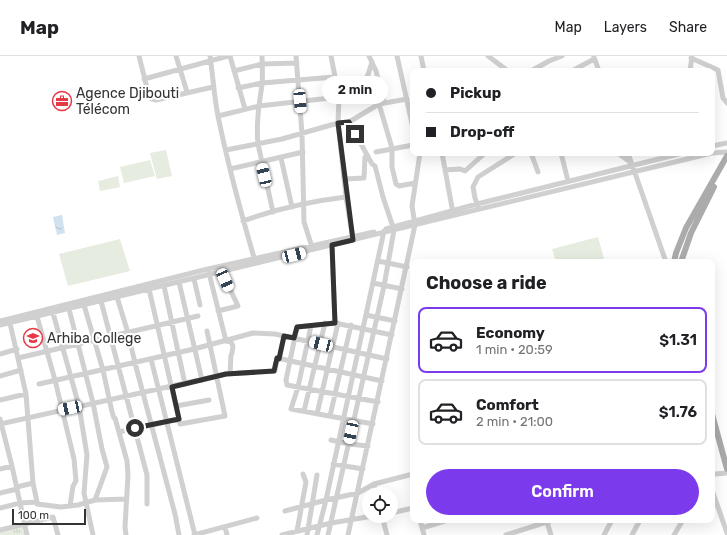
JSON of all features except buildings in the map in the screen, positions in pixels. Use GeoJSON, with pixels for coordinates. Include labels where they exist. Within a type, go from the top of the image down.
{"type":"FeatureCollection","features":[{"type":"Feature","properties":{"kind":"main road"},"geometry":{"type":"LineString","coordinates":[[675,259],[686,228],[727,156]]}},
{"type":"Feature","properties":{"kind":"main road"},"geometry":{"type":"LineString","coordinates":[[682,259],[691,233],[727,164]]}},
{"type":"Feature","properties":{"kind":"main road"},"geometry":{"type":"LineString","coordinates":[[715,425],[727,469]]}},
{"type":"Feature","properties":{"kind":"street"},"geometry":{"type":"LineString","coordinates":[[139,56],[149,96],[154,100],[213,87]]}},
{"type":"Feature","properties":{"kind":"street"},"geometry":{"type":"LineString","coordinates":[[176,56],[187,92]]}},
{"type":"Feature","properties":{"kind":"street"},"geometry":{"type":"LineString","coordinates":[[144,79],[180,70],[210,58],[229,56],[245,109]]}},
{"type":"Feature","properties":{"kind":"street"},"geometry":{"type":"LineString","coordinates":[[262,56],[262,83],[257,135],[261,162],[273,212]]}},
{"type":"Feature","properties":{"kind":"street"},"geometry":{"type":"LineString","coordinates":[[296,56],[303,152],[304,222],[312,248]]}},
{"type":"Feature","properties":{"kind":"street"},"geometry":{"type":"LineString","coordinates":[[332,56],[334,77],[339,97],[338,123],[346,197],[353,238]]}},
{"type":"Feature","properties":{"kind":"street"},"geometry":{"type":"LineString","coordinates":[[397,56],[410,114]]}},
{"type":"Feature","properties":{"kind":"street"},"geometry":{"type":"LineString","coordinates":[[421,56],[423,68]]}},
{"type":"Feature","properties":{"kind":"street"},"geometry":{"type":"LineString","coordinates":[[488,56],[504,68]]}},
{"type":"Feature","properties":{"kind":"street"},"geometry":{"type":"LineString","coordinates":[[536,68],[562,56]]}},
{"type":"Feature","properties":{"kind":"street"},"geometry":{"type":"LineString","coordinates":[[577,68],[594,57],[598,68]]}},
{"type":"Feature","properties":{"kind":"street"},"geometry":{"type":"LineString","coordinates":[[690,68],[691,57],[714,68]]}},
{"type":"Feature","properties":{"kind":"street"},"geometry":{"type":"LineString","coordinates":[[210,58],[218,116],[243,221],[255,261]]}},
{"type":"Feature","properties":{"kind":"street"},"geometry":{"type":"LineString","coordinates":[[218,116],[259,106],[339,97],[356,90],[362,84],[368,74],[371,58]]}},
{"type":"Feature","properties":{"kind":"street"},"geometry":{"type":"LineString","coordinates":[[371,58],[376,71],[381,103],[392,148],[392,168],[397,185],[415,183]]}},
{"type":"Feature","properties":{"kind":"street"},"geometry":{"type":"LineString","coordinates":[[234,71],[262,64],[297,63]]}},
{"type":"Feature","properties":{"kind":"street"},"geometry":{"type":"LineString","coordinates":[[715,69],[718,70],[723,98],[727,103]]}},
{"type":"Feature","properties":{"kind":"street"},"geometry":{"type":"LineString","coordinates":[[238,88],[262,83],[334,77]]}},
{"type":"Feature","properties":{"kind":"street"},"geometry":{"type":"LineString","coordinates":[[226,150],[302,134],[338,123],[349,122],[381,103],[407,99]]}},
{"type":"Feature","properties":{"kind":"street"},"geometry":{"type":"LineString","coordinates":[[328,535],[384,286],[394,229],[383,197],[375,166],[372,164],[349,122]]}},
{"type":"Feature","properties":{"kind":"street"},"geometry":{"type":"LineString","coordinates":[[715,145],[727,143]]}},
{"type":"Feature","properties":{"kind":"street"},"geometry":{"type":"LineString","coordinates":[[376,152],[410,145]]}},
{"type":"Feature","properties":{"kind":"street"},"geometry":{"type":"LineString","coordinates":[[230,169],[303,152]]}},
{"type":"Feature","properties":{"kind":"street"},"geometry":{"type":"LineString","coordinates":[[715,153],[727,152]]}},
{"type":"Feature","properties":{"kind":"street"},"geometry":{"type":"LineString","coordinates":[[345,179],[364,178],[365,157],[368,156]]}},
{"type":"Feature","properties":{"kind":"street"},"geometry":{"type":"LineString","coordinates":[[348,535],[407,267],[415,223],[412,206],[420,156]]}},
{"type":"Feature","properties":{"kind":"street"},"geometry":{"type":"LineString","coordinates":[[443,156],[453,213]]}},
{"type":"Feature","properties":{"kind":"street"},"geometry":{"type":"LineString","coordinates":[[445,170],[460,169],[465,171],[482,156]]}},
{"type":"Feature","properties":{"kind":"street"},"geometry":{"type":"LineString","coordinates":[[479,209],[473,187],[478,177],[511,156]]}},
{"type":"Feature","properties":{"kind":"street"},"geometry":{"type":"LineString","coordinates":[[532,156],[538,172]]}},
{"type":"Feature","properties":{"kind":"street"},"geometry":{"type":"LineString","coordinates":[[562,156],[568,181]]}},
{"type":"Feature","properties":{"kind":"street"},"geometry":{"type":"LineString","coordinates":[[622,156],[632,164]]}},
{"type":"Feature","properties":{"kind":"street"},"geometry":{"type":"LineString","coordinates":[[629,156],[665,259]]}},
{"type":"Feature","properties":{"kind":"street"},"geometry":{"type":"LineString","coordinates":[[0,321],[36,314],[394,229],[453,213],[477,204],[632,164],[669,156]]}},
{"type":"Feature","properties":{"kind":"street"},"geometry":{"type":"LineString","coordinates":[[453,213],[479,209],[692,156]]}},
{"type":"Feature","properties":{"kind":"street"},"geometry":{"type":"LineString","coordinates":[[281,158],[292,207]]}},
{"type":"Feature","properties":{"kind":"street"},"geometry":{"type":"LineString","coordinates":[[555,184],[557,190]]}},
{"type":"Feature","properties":{"kind":"street"},"geometry":{"type":"LineString","coordinates":[[243,221],[292,207],[323,200],[346,197]]}},
{"type":"Feature","properties":{"kind":"street"},"geometry":{"type":"LineString","coordinates":[[317,535],[326,500],[384,231]]}},
{"type":"Feature","properties":{"kind":"street"},"geometry":{"type":"LineString","coordinates":[[312,248],[332,245],[353,238]]}},
{"type":"Feature","properties":{"kind":"street"},"geometry":{"type":"LineString","coordinates":[[317,414],[333,347],[336,323],[332,245]]}},
{"type":"Feature","properties":{"kind":"street"},"geometry":{"type":"LineString","coordinates":[[0,325],[36,314],[53,313],[194,279],[208,272],[222,272],[255,261]]}},
{"type":"Feature","properties":{"kind":"street"},"geometry":{"type":"LineString","coordinates":[[378,261],[407,267]]}},
{"type":"Feature","properties":{"kind":"street"},"geometry":{"type":"LineString","coordinates":[[208,272],[226,341]]}},
{"type":"Feature","properties":{"kind":"street"},"geometry":{"type":"LineString","coordinates":[[218,311],[238,306],[222,272]]}},
{"type":"Feature","properties":{"kind":"street"},"geometry":{"type":"LineString","coordinates":[[194,279],[200,305]]}},
{"type":"Feature","properties":{"kind":"street"},"geometry":{"type":"LineString","coordinates":[[179,282],[202,380]]}},
{"type":"Feature","properties":{"kind":"street"},"geometry":{"type":"LineString","coordinates":[[373,283],[402,290]]}},
{"type":"Feature","properties":{"kind":"street"},"geometry":{"type":"LineString","coordinates":[[164,286],[185,384]]}},
{"type":"Feature","properties":{"kind":"street"},"geometry":{"type":"LineString","coordinates":[[149,289],[180,424],[225,416],[207,331]]}},
{"type":"Feature","properties":{"kind":"street"},"geometry":{"type":"LineString","coordinates":[[117,297],[128,333],[142,392],[175,514],[179,535]]}},
{"type":"Feature","properties":{"kind":"street"},"geometry":{"type":"LineString","coordinates":[[101,301],[147,475],[147,504]]}},
{"type":"Feature","properties":{"kind":"street"},"geometry":{"type":"LineString","coordinates":[[84,305],[103,370],[109,400],[126,461],[128,475],[125,527],[126,535]]}},
{"type":"Feature","properties":{"kind":"street"},"geometry":{"type":"LineString","coordinates":[[69,309],[79,344],[107,467],[95,500]]}},
{"type":"Feature","properties":{"kind":"street"},"geometry":{"type":"LineString","coordinates":[[53,313],[79,406],[87,456],[84,493],[93,535]]}},
{"type":"Feature","properties":{"kind":"street"},"geometry":{"type":"LineString","coordinates":[[36,314],[55,380],[74,459],[76,481],[73,486],[70,506]]}},
{"type":"Feature","properties":{"kind":"street"},"geometry":{"type":"LineString","coordinates":[[366,315],[395,321]]}},
{"type":"Feature","properties":{"kind":"street"},"geometry":{"type":"LineString","coordinates":[[18,358],[198,316]]}},
{"type":"Feature","properties":{"kind":"street"},"geometry":{"type":"LineString","coordinates":[[10,323],[26,394],[32,483],[37,502]]}},
{"type":"Feature","properties":{"kind":"street"},"geometry":{"type":"LineString","coordinates":[[304,412],[325,323]]}},
{"type":"Feature","properties":{"kind":"street"},"geometry":{"type":"LineString","coordinates":[[378,402],[286,384],[294,338],[297,327],[325,323],[351,325],[392,335]]}},
{"type":"Feature","properties":{"kind":"street"},"geometry":{"type":"LineString","coordinates":[[330,416],[351,325]]}},
{"type":"Feature","properties":{"kind":"street"},"geometry":{"type":"LineString","coordinates":[[311,326],[298,387],[291,409],[373,424]]}},
{"type":"Feature","properties":{"kind":"street"},"geometry":{"type":"LineString","coordinates":[[38,384],[165,356],[254,333],[275,334],[387,359]]}},
{"type":"Feature","properties":{"kind":"street"},"geometry":{"type":"LineString","coordinates":[[27,535],[7,445],[0,422],[27,418],[216,376],[274,371],[277,358],[279,359],[284,336]]}},
{"type":"Feature","properties":{"kind":"street"},"geometry":{"type":"LineString","coordinates":[[226,341],[231,342],[233,346],[230,374]]}},
{"type":"Feature","properties":{"kind":"street"},"geometry":{"type":"LineString","coordinates":[[0,354],[17,349]]}},
{"type":"Feature","properties":{"kind":"street"},"geometry":{"type":"LineString","coordinates":[[151,359],[195,535],[257,518]]}},
{"type":"Feature","properties":{"kind":"street"},"geometry":{"type":"LineString","coordinates":[[279,359],[382,381]]}},
{"type":"Feature","properties":{"kind":"street"},"geometry":{"type":"LineString","coordinates":[[0,376],[21,370]]}},
{"type":"Feature","properties":{"kind":"street"},"geometry":{"type":"LineString","coordinates":[[0,400],[26,394]]}},
{"type":"Feature","properties":{"kind":"street"},"geometry":{"type":"LineString","coordinates":[[176,406],[209,400]]}},
{"type":"Feature","properties":{"kind":"street"},"geometry":{"type":"LineString","coordinates":[[119,432],[179,419]]}},
{"type":"Feature","properties":{"kind":"street"},"geometry":{"type":"LineString","coordinates":[[331,440],[368,446]]}},
{"type":"Feature","properties":{"kind":"street"},"geometry":{"type":"LineString","coordinates":[[0,446],[7,445]]}},
{"type":"Feature","properties":{"kind":"street"},"geometry":{"type":"LineString","coordinates":[[333,464],[363,469]]}},
{"type":"Feature","properties":{"kind":"street"},"geometry":{"type":"LineString","coordinates":[[0,469],[12,466]]}},
{"type":"Feature","properties":{"kind":"street"},"geometry":{"type":"LineString","coordinates":[[715,474],[727,473]]}},
{"type":"Feature","properties":{"kind":"street"},"geometry":{"type":"LineString","coordinates":[[297,531],[306,482],[303,474]]}},
{"type":"Feature","properties":{"kind":"street"},"geometry":{"type":"LineString","coordinates":[[307,535],[317,475]]}},
{"type":"Feature","properties":{"kind":"street"},"geometry":{"type":"LineString","coordinates":[[285,511],[358,493],[374,484],[410,475]]}},
{"type":"Feature","properties":{"kind":"street"},"geometry":{"type":"LineString","coordinates":[[0,493],[32,483]]}},
{"type":"Feature","properties":{"kind":"street"},"geometry":{"type":"LineString","coordinates":[[715,499],[727,533]]}},
{"type":"Feature","properties":{"kind":"street"},"geometry":{"type":"LineString","coordinates":[[0,508],[20,503],[37,502],[37,504],[54,507],[70,506],[95,500],[127,500]]}},
{"type":"Feature","properties":{"kind":"street"},"geometry":{"type":"LineString","coordinates":[[398,511],[410,509]]}},
{"type":"Feature","properties":{"kind":"street"},"geometry":{"type":"LineString","coordinates":[[0,530],[53,517],[58,535]]}},
{"type":"Feature","properties":{"kind":"street"},"geometry":{"type":"LineString","coordinates":[[282,535],[331,522],[362,518]]}},
{"type":"Feature","properties":{"kind":"street"},"geometry":{"type":"LineString","coordinates":[[384,523],[387,535]]}},
{"type":"Feature","properties":{"kind":"street"},"geometry":{"type":"LineString","coordinates":[[421,523],[424,535]]}},
{"type":"Feature","properties":{"kind":"street"},"geometry":{"type":"LineString","coordinates":[[422,528],[438,523]]}},
{"type":"Feature","properties":{"kind":"street"},"geometry":{"type":"LineString","coordinates":[[506,535],[535,523]]}},
{"type":"Feature","properties":{"kind":"street"},"geometry":{"type":"LineString","coordinates":[[547,523],[550,535]]}},
{"type":"Feature","properties":{"kind":"street"},"geometry":{"type":"LineString","coordinates":[[604,535],[610,523]]}},
{"type":"Feature","properties":{"kind":"street"},"geometry":{"type":"LineString","coordinates":[[632,535],[638,523]]}},
{"type":"Feature","properties":{"kind":"street"},"geometry":{"type":"LineString","coordinates":[[674,535],[681,523]]}},
{"type":"Feature","properties":{"kind":"street"},"geometry":{"type":"LineString","coordinates":[[225,527],[227,535]]}},
{"type":"Feature","properties":{"kind":"green space"},"geometry":{"type":"Polygon","coordinates":[[[166,150],[172,176],[157,179],[150,153],[166,150]]]}},
{"type":"Feature","properties":{"kind":"green space"},"geometry":{"type":"Polygon","coordinates":[[[150,160],[155,176],[124,183],[120,167],[150,160]]]}},
{"type":"Feature","properties":{"kind":"green space"},"geometry":{"type":"Polygon","coordinates":[[[118,176],[120,187],[100,191],[98,181],[118,176]]]}},
{"type":"Feature","properties":{"kind":"green space"},"geometry":{"type":"Polygon","coordinates":[[[598,237],[604,259],[555,259],[552,249],[598,237]]]}},
{"type":"Feature","properties":{"kind":"green space"},"geometry":{"type":"Polygon","coordinates":[[[120,239],[130,271],[68,286],[59,254],[120,239]]]}},
{"type":"Feature","properties":{"kind":"green space"},"geometry":{"type":"Polygon","coordinates":[[[22,525],[25,535],[0,535],[0,531],[22,525]]]}},
{"type":"Feature","properties":{"kind":"water"},"geometry":{"type":"Polygon","coordinates":[[[62,215],[65,233],[57,235],[53,217],[62,215]]]}},
{"type":"Feature","properties":{"kind":"place","name":"Agence Djibouti Télécom"},"geometry":{"type":"Point","coordinates":[62,101]}},
{"type":"Feature","properties":{"kind":"place","name":"Arhiba College"},"geometry":{"type":"Point","coordinates":[33,338]}},
{"type":"Feature","properties":{"kind":"route"},"geometry":{"type":"LineString","coordinates":[[135,428],[179,419],[172,387],[226,374],[274,371],[277,358],[279,359],[284,336],[294,338],[297,327],[335,323],[332,245],[353,240],[346,197],[338,123],[349,122],[355,134]]}}]}
